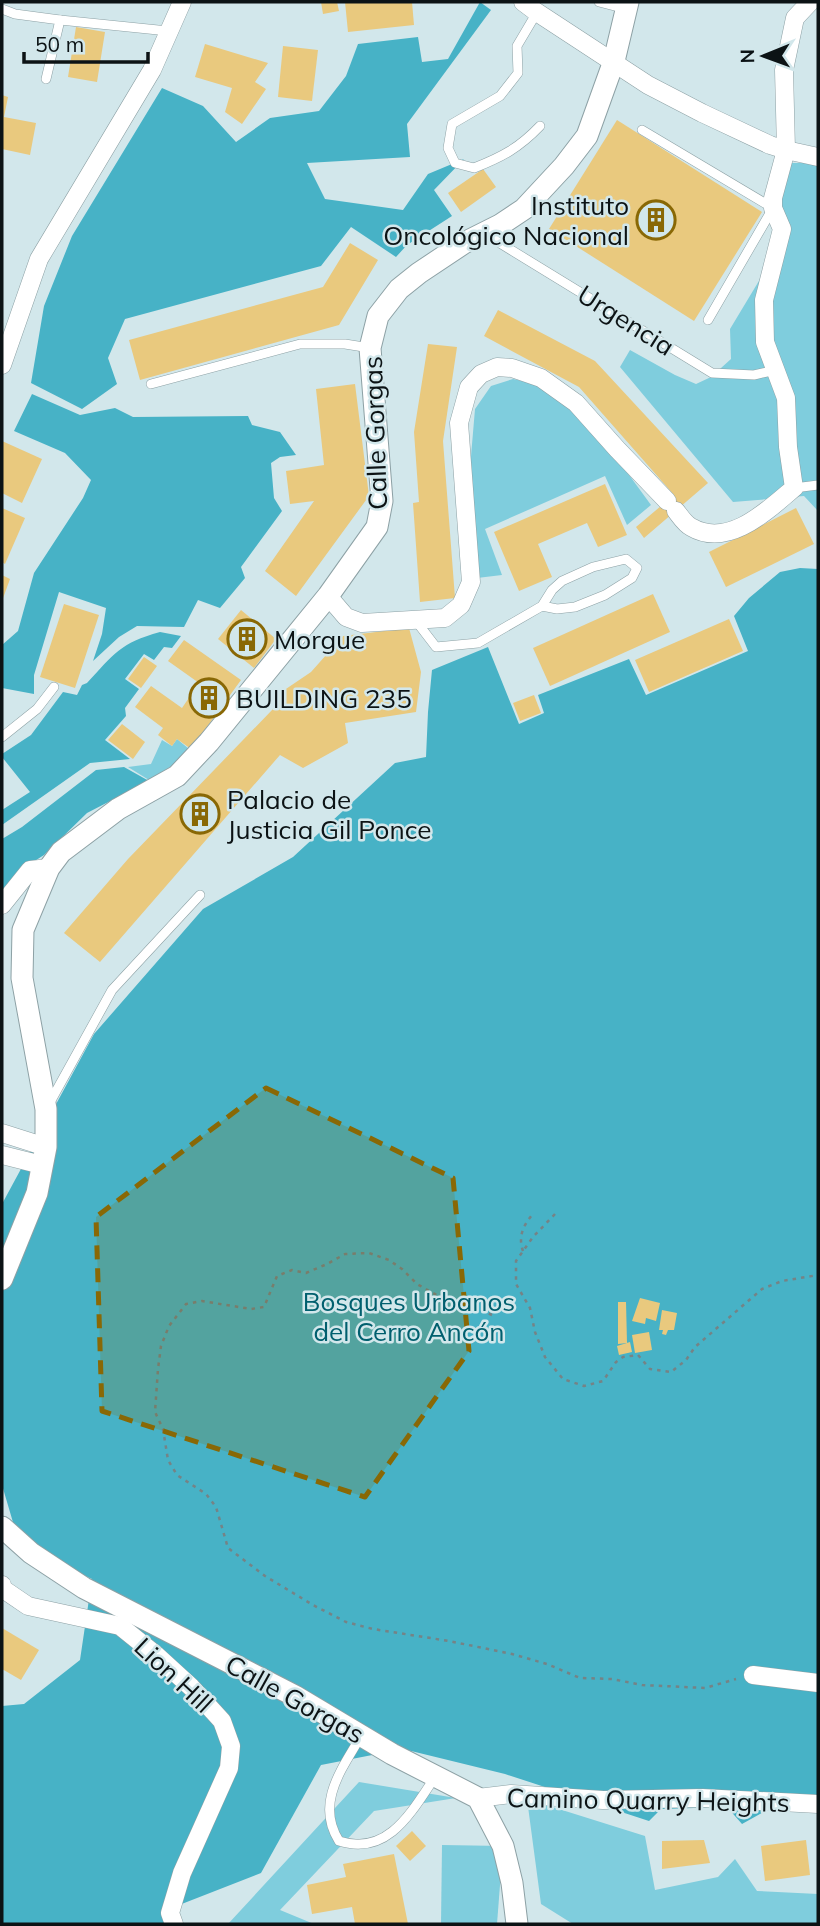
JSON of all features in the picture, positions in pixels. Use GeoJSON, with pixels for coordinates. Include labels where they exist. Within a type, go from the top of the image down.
{"type":"FeatureCollection","features":[{"type":"Feature","properties":{"kind":"street"},"geometry":{"type":"LineString","coordinates":[[2,365],[39,259],[152,70],[183,2]]}},
{"type":"Feature","properties":{"kind":"street"},"geometry":{"type":"LineString","coordinates":[[328,596],[346,617],[362,623],[444,618],[461,605],[471,582],[459,423],[469,387],[481,374],[497,367],[512,368],[541,378],[576,403],[690,527],[712,535],[730,531],[755,519],[794,488],[788,447],[786,398],[765,342],[764,300],[782,229],[773,208],[773,198],[786,150],[784,69],[795,18],[810,2]]}},
{"type":"Feature","properties":{"kind":"street","name":"Calle Gorgas"},"geometry":{"type":"LineString","coordinates":[[2,1279],[37,1193],[44,1156],[46,1109],[22,978],[23,930],[49,868],[61,852],[118,809],[177,776],[225,723],[328,596],[377,527],[382,501],[370,348],[378,316],[399,289],[428,266],[524,209],[571,157],[587,136],[614,61],[627,5]]}},
{"type":"Feature","properties":{"kind":"street"},"geometry":{"type":"LineString","coordinates":[[529,6],[649,85],[702,113],[786,150],[818,157]]}},
{"type":"Feature","properties":{"kind":"street"},"geometry":{"type":"LineString","coordinates":[[2,905],[30,870],[49,868]]}},
{"type":"Feature","properties":{"kind":"street"},"geometry":{"type":"LineString","coordinates":[[2,1133],[44,1156]]}},
{"type":"Feature","properties":{"kind":"street"},"geometry":{"type":"LineString","coordinates":[[2,1155],[44,1156]]}},
{"type":"Feature","properties":{"kind":"street","name":"Calle Gorgas"},"geometry":{"type":"LineString","coordinates":[[2,1527],[31,1553],[84,1588],[295,1696],[392,1754],[478,1798]]}},
{"type":"Feature","properties":{"kind":"street","name":"Lion Hill"},"geometry":{"type":"LineString","coordinates":[[2,1585],[3,1589],[28,1606],[120,1626],[191,1687],[222,1721],[231,1746],[229,1768],[182,1873],[170,1913],[174,1924]]}},
{"type":"Feature","properties":{"kind":"street"},"geometry":{"type":"LineString","coordinates":[[753,1675],[818,1683]]}},
{"type":"Feature","properties":{"kind":"street","name":"Camino Quarry Heights"},"geometry":{"type":"LineString","coordinates":[[478,1798],[512,1794],[603,1800],[702,1798],[818,1804]]}},
{"type":"Feature","properties":{"kind":"street"},"geometry":{"type":"LineString","coordinates":[[478,1798],[503,1846],[512,1883],[517,1924]]}},
{"type":"Feature","properties":{"kind":"lane"},"geometry":{"type":"LineString","coordinates":[[599,2],[627,5]]}},
{"type":"Feature","properties":{"kind":"lane"},"geometry":{"type":"LineString","coordinates":[[529,6],[533,19],[517,46],[518,73],[500,96],[453,124],[449,148],[455,163],[474,168],[501,157],[525,142],[540,126]]}},
{"type":"Feature","properties":{"kind":"lane"},"geometry":{"type":"LineString","coordinates":[[2,9],[15,14],[60,20],[168,31]]}},
{"type":"Feature","properties":{"kind":"lane"},"geometry":{"type":"LineString","coordinates":[[46,79],[60,20]]}},
{"type":"Feature","properties":{"kind":"lane"},"geometry":{"type":"LineString","coordinates":[[642,130],[773,208],[708,320]]}},
{"type":"Feature","properties":{"kind":"lane","name":"Urgencia"},"geometry":{"type":"LineString","coordinates":[[484,233],[712,373],[754,375],[776,370]]}},
{"type":"Feature","properties":{"kind":"lane"},"geometry":{"type":"LineString","coordinates":[[151,384],[300,344],[345,344],[370,348]]}},
{"type":"Feature","properties":{"kind":"lane"},"geometry":{"type":"LineString","coordinates":[[794,488],[818,485]]}},
{"type":"Feature","properties":{"kind":"lane"},"geometry":{"type":"LineString","coordinates":[[415,619],[436,647],[478,643],[542,606],[552,590],[562,581],[593,567],[626,559],[637,568],[632,578],[605,595],[575,607],[557,609],[542,606]]}},
{"type":"Feature","properties":{"kind":"lane"},"geometry":{"type":"LineString","coordinates":[[2,737],[37,709],[54,687]]}},
{"type":"Feature","properties":{"kind":"lane"},"geometry":{"type":"LineString","coordinates":[[46,1109],[112,990],[200,895]]}},
{"type":"Feature","properties":{"kind":"lane"},"geometry":{"type":"LineString","coordinates":[[361,1736],[334,1782],[329,1810],[332,1830],[339,1841],[352,1846],[382,1839],[405,1821],[436,1775]]}},
{"type":"Feature","properties":{"kind":"path"},"geometry":{"type":"LineString","coordinates":[[555,1214],[533,1237],[516,1261],[516,1283],[530,1308],[535,1332],[545,1357],[562,1379],[584,1386],[603,1381],[615,1362],[623,1357],[638,1355],[650,1369],[671,1372],[687,1360],[695,1347],[762,1289],[782,1281],[818,1275]]}},
{"type":"Feature","properties":{"kind":"path"},"geometry":{"type":"LineString","coordinates":[[523,1251],[521,1238],[525,1223],[532,1215]]}},
{"type":"Feature","properties":{"kind":"path"},"geometry":{"type":"LineString","coordinates":[[492,1315],[473,1306],[440,1297],[417,1284],[389,1260],[369,1253],[345,1254],[306,1273],[292,1270],[277,1276],[264,1307],[251,1309],[202,1301],[186,1304],[169,1326],[161,1346],[158,1369],[155,1412],[163,1429],[168,1460],[177,1475],[206,1494],[216,1507],[228,1548],[265,1576],[346,1622],[512,1654],[547,1664],[580,1678],[705,1688],[753,1675]]}},
{"type":"Feature","properties":{"kind":"highlighted area"},"geometry":{"type":"Polygon","coordinates":[[[266,1088],[453,1178],[469,1351],[365,1497],[102,1411],[96,1217],[266,1088]]]}},
{"type":"Feature","properties":{"kind":"shaded area"},"geometry":{"type":"Polygon","coordinates":[[[789,163],[818,163],[818,511],[804,496],[733,502],[620,367],[630,350],[696,384],[711,377],[731,359],[730,329],[783,241],[777,190],[789,163]]]}},
{"type":"Feature","properties":{"kind":"shaded area"},"geometry":{"type":"Polygon","coordinates":[[[513,379],[532,383],[559,396],[597,431],[651,505],[627,525],[605,476],[485,529],[502,575],[477,578],[470,468],[475,409],[491,386],[513,379]]]}},
{"type":"Feature","properties":{"kind":"shaded area"},"geometry":{"type":"Polygon","coordinates":[[[177,739],[189,749],[181,760],[149,780],[128,767],[151,764],[162,740],[172,746],[177,739]]]}},
{"type":"Feature","properties":{"kind":"shaded area"},"geometry":{"type":"Polygon","coordinates":[[[359,1782],[456,1798],[374,1811],[280,1910],[314,1924],[228,1924],[359,1782]]]}},
{"type":"Feature","properties":{"kind":"shaded area"},"geometry":{"type":"Polygon","coordinates":[[[527,1799],[645,1836],[655,1890],[718,1877],[735,1859],[757,1891],[818,1894],[818,1924],[573,1924],[541,1904],[527,1799]]]}},
{"type":"Feature","properties":{"kind":"shaded area"},"geometry":{"type":"Polygon","coordinates":[[[442,1845],[503,1846],[497,1924],[441,1924],[442,1845]]]}},
{"type":"Feature","properties":{"kind":"green space"},"geometry":{"type":"Polygon","coordinates":[[[480,2],[491,10],[407,124],[410,157],[307,163],[325,199],[403,210],[428,174],[464,159],[434,190],[452,216],[407,245],[396,257],[351,227],[321,266],[125,319],[108,358],[117,384],[82,409],[31,383],[44,306],[72,236],[162,88],[203,106],[236,142],[270,118],[319,111],[346,76],[358,44],[418,37],[422,62],[448,59],[480,2]]]}},
{"type":"Feature","properties":{"kind":"green space"},"geometry":{"type":"Polygon","coordinates":[[[32,394],[80,415],[115,408],[133,417],[248,416],[252,425],[280,432],[296,455],[280,457],[271,463],[274,498],[282,511],[241,567],[245,578],[220,608],[198,600],[184,627],[137,626],[119,637],[93,661],[102,634],[106,608],[59,592],[34,675],[34,694],[2,688],[2,645],[18,631],[34,573],[83,498],[91,480],[65,453],[14,431],[32,394]]]}},
{"type":"Feature","properties":{"kind":"green space","name":"Bosques Urbanos del Cerro Ancón"},"geometry":{"type":"Polygon","coordinates":[[[800,568],[818,569],[818,1811],[769,1809],[742,1824],[727,1807],[661,1809],[649,1821],[505,1774],[403,1749],[321,1765],[261,1873],[174,1907],[176,1924],[2,1924],[2,1706],[24,1704],[80,1660],[92,1579],[20,1546],[2,1485],[2,1204],[94,1034],[203,909],[293,857],[395,763],[426,757],[432,670],[488,647],[519,724],[544,713],[538,695],[629,659],[646,695],[748,651],[734,616],[749,598],[780,572],[800,568]]]}},
{"type":"Feature","properties":{"kind":"green space"},"geometry":{"type":"Polygon","coordinates":[[[160,632],[181,636],[172,648],[164,647],[154,660],[144,654],[125,679],[139,689],[125,708],[126,716],[105,740],[130,759],[90,763],[2,825],[2,810],[30,792],[2,754],[31,735],[63,692],[77,695],[82,685],[126,645],[160,632]]]}},
{"type":"Feature","properties":{"kind":"green space"},"geometry":{"type":"Polygon","coordinates":[[[124,767],[149,781],[87,813],[44,855],[30,864],[2,894],[2,839],[22,827],[96,770],[124,767]]]}},
{"type":"Feature","properties":{"kind":"building"},"geometry":{"type":"Polygon","coordinates":[[[321,2],[337,2],[339,11],[323,14],[321,2]]]}},
{"type":"Feature","properties":{"kind":"building"},"geometry":{"type":"Polygon","coordinates":[[[345,2],[412,2],[414,25],[348,32],[345,2]]]}},
{"type":"Feature","properties":{"kind":"building"},"geometry":{"type":"Polygon","coordinates":[[[76,27],[105,32],[97,82],[68,77],[76,27]]]}},
{"type":"Feature","properties":{"kind":"building"},"geometry":{"type":"Polygon","coordinates":[[[205,44],[268,63],[255,82],[266,89],[242,124],[225,112],[232,88],[195,77],[205,44]]]}},
{"type":"Feature","properties":{"kind":"building"},"geometry":{"type":"Polygon","coordinates":[[[283,46],[318,50],[312,101],[278,97],[283,46]]]}},
{"type":"Feature","properties":{"kind":"building"},"geometry":{"type":"Polygon","coordinates":[[[2,95],[8,97],[4,117],[36,123],[30,155],[2,149],[2,95]]]}},
{"type":"Feature","properties":{"kind":"building","name":"Instituto Oncológico Nacional"},"geometry":{"type":"Polygon","coordinates":[[[617,120],[762,212],[694,321],[549,229],[617,120]]]}},
{"type":"Feature","properties":{"kind":"building"},"geometry":{"type":"Polygon","coordinates":[[[483,169],[496,187],[461,212],[448,193],[483,169]]]}},
{"type":"Feature","properties":{"kind":"building"},"geometry":{"type":"Polygon","coordinates":[[[350,243],[378,260],[339,325],[140,380],[129,340],[323,287],[350,243]]]}},
{"type":"Feature","properties":{"kind":"building"},"geometry":{"type":"Polygon","coordinates":[[[498,310],[595,361],[708,483],[644,538],[636,527],[674,495],[579,387],[484,336],[498,310]]]}},
{"type":"Feature","properties":{"kind":"building"},"geometry":{"type":"Polygon","coordinates":[[[428,344],[457,347],[443,441],[455,598],[420,602],[413,503],[419,502],[414,432],[428,344]]]}},
{"type":"Feature","properties":{"kind":"building"},"geometry":{"type":"Polygon","coordinates":[[[355,384],[369,496],[296,596],[265,571],[314,501],[290,504],[286,471],[324,465],[316,389],[355,384]]]}},
{"type":"Feature","properties":{"kind":"building"},"geometry":{"type":"Polygon","coordinates":[[[2,441],[42,459],[22,503],[2,493],[2,441]]]}},
{"type":"Feature","properties":{"kind":"building"},"geometry":{"type":"Polygon","coordinates":[[[605,484],[627,535],[598,547],[587,523],[538,544],[552,577],[519,591],[494,532],[605,484]]]}},
{"type":"Feature","properties":{"kind":"building"},"geometry":{"type":"Polygon","coordinates":[[[2,508],[25,518],[5,564],[2,562],[2,508]]]}},
{"type":"Feature","properties":{"kind":"building"},"geometry":{"type":"Polygon","coordinates":[[[796,508],[814,544],[726,587],[709,552],[796,508]]]}},
{"type":"Feature","properties":{"kind":"building"},"geometry":{"type":"Polygon","coordinates":[[[2,575],[10,579],[2,601],[2,575]]]}},
{"type":"Feature","properties":{"kind":"building"},"geometry":{"type":"Polygon","coordinates":[[[653,594],[670,632],[550,686],[533,648],[653,594]]]}},
{"type":"Feature","properties":{"kind":"building"},"geometry":{"type":"Polygon","coordinates":[[[64,604],[99,615],[75,688],[40,677],[64,604]]]}},
{"type":"Feature","properties":{"kind":"building","name":"Morgue"},"geometry":{"type":"Polygon","coordinates":[[[241,610],[276,639],[254,668],[218,639],[241,610]]]}},
{"type":"Feature","properties":{"kind":"building"},"geometry":{"type":"Polygon","coordinates":[[[729,619],[743,651],[649,692],[635,660],[729,619]]]}},
{"type":"Feature","properties":{"kind":"building","name":"Palacio de Justicia Gil Ponce"},"geometry":{"type":"Polygon","coordinates":[[[409,628],[421,672],[416,712],[345,723],[348,743],[303,768],[280,755],[100,962],[64,933],[128,859],[273,709],[280,693],[311,672],[343,636],[409,628]]]}},
{"type":"Feature","properties":{"kind":"building","name":"BUILDING 235"},"geometry":{"type":"Polygon","coordinates":[[[184,640],[241,680],[191,749],[177,739],[172,746],[158,735],[163,728],[135,707],[151,686],[182,708],[199,683],[168,661],[184,640]]]}},
{"type":"Feature","properties":{"kind":"building"},"geometry":{"type":"Polygon","coordinates":[[[144,657],[157,666],[141,688],[128,679],[144,657]]]}},
{"type":"Feature","properties":{"kind":"building"},"geometry":{"type":"Polygon","coordinates":[[[534,695],[541,713],[520,721],[513,703],[534,695]]]}},
{"type":"Feature","properties":{"kind":"building"},"geometry":{"type":"Polygon","coordinates":[[[122,724],[145,742],[133,759],[108,740],[122,724]]]}},
{"type":"Feature","properties":{"kind":"building"},"geometry":{"type":"Polygon","coordinates":[[[640,1298],[660,1303],[656,1321],[646,1318],[645,1324],[632,1321],[640,1298]]]}},
{"type":"Feature","properties":{"kind":"building"},"geometry":{"type":"Polygon","coordinates":[[[618,1302],[626,1302],[627,1343],[618,1344],[618,1302]]]}},
{"type":"Feature","properties":{"kind":"building"},"geometry":{"type":"Polygon","coordinates":[[[662,1310],[677,1313],[674,1330],[668,1330],[666,1335],[662,1334],[663,1330],[659,1330],[662,1310]]]}},
{"type":"Feature","properties":{"kind":"building"},"geometry":{"type":"Polygon","coordinates":[[[649,1332],[652,1350],[635,1353],[632,1335],[649,1332]]]}},
{"type":"Feature","properties":{"kind":"building"},"geometry":{"type":"Polygon","coordinates":[[[630,1342],[632,1352],[619,1355],[617,1346],[630,1342]]]}},
{"type":"Feature","properties":{"kind":"building"},"geometry":{"type":"Polygon","coordinates":[[[2,1628],[39,1650],[21,1680],[2,1669],[2,1628]]]}},
{"type":"Feature","properties":{"kind":"building"},"geometry":{"type":"Polygon","coordinates":[[[412,1831],[426,1846],[410,1861],[396,1846],[412,1831]]]}},
{"type":"Feature","properties":{"kind":"building"},"geometry":{"type":"Polygon","coordinates":[[[704,1840],[710,1863],[662,1869],[662,1841],[704,1840]]]}},
{"type":"Feature","properties":{"kind":"building"},"geometry":{"type":"Polygon","coordinates":[[[806,1840],[810,1875],[765,1881],[761,1846],[806,1840]]]}},
{"type":"Feature","properties":{"kind":"building"},"geometry":{"type":"Polygon","coordinates":[[[394,1854],[408,1924],[355,1924],[352,1907],[312,1914],[307,1885],[346,1877],[343,1864],[394,1854]]]}},
{"type":"Feature","properties":{"kind":"place","name":"Instituto Oncológico Nacional"},"geometry":{"type":"Point","coordinates":[656,220]}},
{"type":"Feature","properties":{"kind":"place","name":"Morgue"},"geometry":{"type":"Point","coordinates":[247,639]}},
{"type":"Feature","properties":{"kind":"place","name":"BUILDING 235"},"geometry":{"type":"Point","coordinates":[209,698]}},
{"type":"Feature","properties":{"kind":"place","name":"Palacio de Justicia Gil Ponce"},"geometry":{"type":"Point","coordinates":[200,814]}}]}
